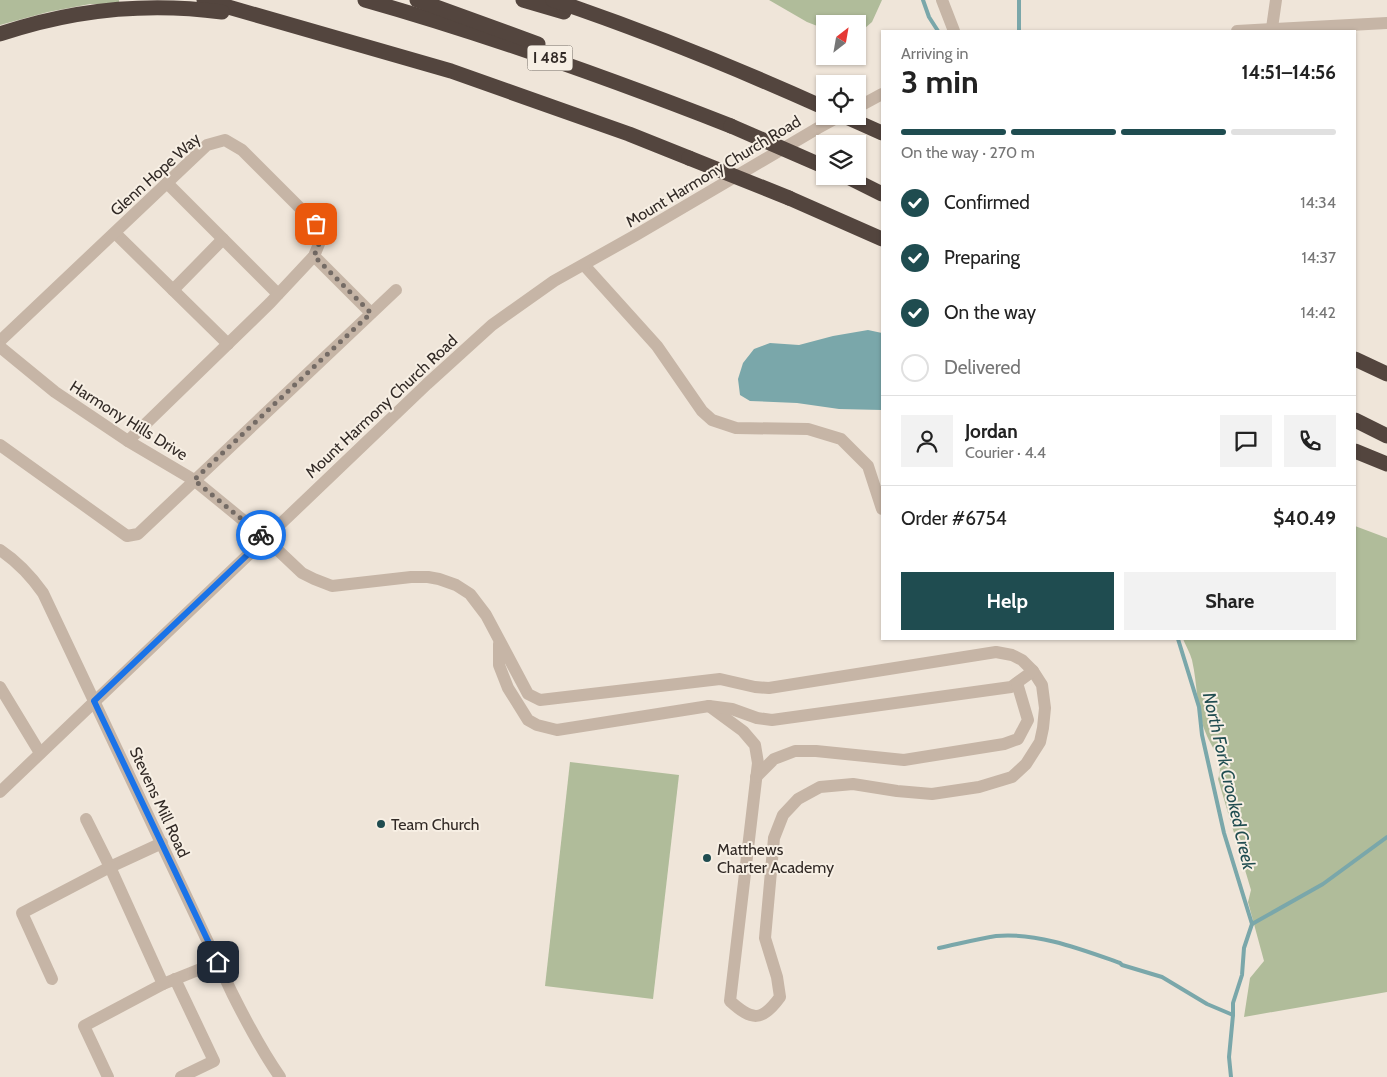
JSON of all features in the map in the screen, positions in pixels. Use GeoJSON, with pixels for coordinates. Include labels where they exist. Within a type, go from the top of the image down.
{"type":"FeatureCollection","features":[{"type":"Feature","properties":{"kind":"highway"},"geometry":{"type":"LineString","coordinates":[[204,0],[451,70],[629,134],[789,198],[881,239]]}},
{"type":"Feature","properties":{"kind":"highway","name":"I 485"},"geometry":{"type":"LineString","coordinates":[[365,0],[559,61],[731,126],[816,163]]}},
{"type":"Feature","properties":{"kind":"highway","name":"I 485"},"geometry":{"type":"LineString","coordinates":[[418,0],[538,43],[693,111]]}},
{"type":"Feature","properties":{"kind":"highway"},"geometry":{"type":"LineString","coordinates":[[522,0],[596,22],[726,66]]}},
{"type":"Feature","properties":{"kind":"highway"},"geometry":{"type":"LineString","coordinates":[[553,0],[664,40],[816,104]]}},
{"type":"Feature","properties":{"kind":"highway"},"geometry":{"type":"LineString","coordinates":[[0,34],[25,25],[61,17],[135,8],[209,11],[273,20]]}},
{"type":"Feature","properties":{"kind":"highway"},"geometry":{"type":"LineString","coordinates":[[863,125],[881,134]]}},
{"type":"Feature","properties":{"kind":"highway"},"geometry":{"type":"LineString","coordinates":[[864,185],[881,194]]}},
{"type":"Feature","properties":{"kind":"highway"},"geometry":{"type":"LineString","coordinates":[[1356,359],[1387,374]]}},
{"type":"Feature","properties":{"kind":"highway"},"geometry":{"type":"LineString","coordinates":[[1356,420],[1387,436]]}},
{"type":"Feature","properties":{"kind":"highway"},"geometry":{"type":"LineString","coordinates":[[1356,451],[1387,464]]}},
{"type":"Feature","properties":{"kind":"street"},"geometry":{"type":"LineString","coordinates":[[942,0],[954,30]]}},
{"type":"Feature","properties":{"kind":"street"},"geometry":{"type":"LineString","coordinates":[[1272,28],[1276,0]]}},
{"type":"Feature","properties":{"kind":"street"},"geometry":{"type":"LineString","coordinates":[[1249,30],[1387,23]]}},
{"type":"Feature","properties":{"kind":"street"},"geometry":{"type":"LineString","coordinates":[[866,103],[881,95]]}},
{"type":"Feature","properties":{"kind":"street","name":"Mount Harmony Church Road"},"geometry":{"type":"LineString","coordinates":[[0,792],[427,384],[492,325],[554,281],[824,125]]}},
{"type":"Feature","properties":{"kind":"street","name":"Glenn Hope Way"},"geometry":{"type":"LineString","coordinates":[[0,341],[207,146],[225,140],[242,150],[316,224],[321,239],[314,256]]}},
{"type":"Feature","properties":{"kind":"street"},"geometry":{"type":"LineString","coordinates":[[167,183],[278,294]]}},
{"type":"Feature","properties":{"kind":"street"},"geometry":{"type":"LineString","coordinates":[[115,233],[228,344]]}},
{"type":"Feature","properties":{"kind":"street"},"geometry":{"type":"LineString","coordinates":[[173,290],[224,239]]}},
{"type":"Feature","properties":{"kind":"street"},"geometry":{"type":"LineString","coordinates":[[128,441],[228,344],[314,256],[371,313]]}},
{"type":"Feature","properties":{"kind":"street"},"geometry":{"type":"LineString","coordinates":[[584,264],[657,346],[702,411],[712,420],[736,428],[808,429],[840,439],[868,466],[881,506]]}},
{"type":"Feature","properties":{"kind":"street"},"geometry":{"type":"LineString","coordinates":[[0,444],[127,536],[138,534],[396,290]]}},
{"type":"Feature","properties":{"kind":"street","name":"Harmony Hills Drive"},"geometry":{"type":"LineString","coordinates":[[0,347],[55,392],[128,441],[194,480],[265,538],[302,573],[332,586],[411,577],[428,577],[456,585],[470,594],[486,615],[528,694],[540,700],[720,679],[755,687],[769,688],[996,652],[1012,655],[1022,660],[1033,671]]}},
{"type":"Feature","properties":{"kind":"street","name":"Stevens Mill Road"},"geometry":{"type":"LineString","coordinates":[[0,550],[25,570],[34,579],[43,593],[253,1036],[280,1077]]}},
{"type":"Feature","properties":{"kind":"street"},"geometry":{"type":"LineString","coordinates":[[500,641],[499,665],[508,688],[528,720],[537,725],[557,730],[709,706],[732,709],[757,718],[772,720],[1011,687],[1033,671],[1042,685],[1045,708],[1040,742],[1026,764],[1012,777],[979,787],[932,794],[853,784],[820,786],[798,799],[783,815],[774,838],[765,938],[777,977],[780,997],[764,1015],[755,1016],[743,1012],[730,1001],[758,763],[755,745],[744,731],[709,706]]}},
{"type":"Feature","properties":{"kind":"street"},"geometry":{"type":"LineString","coordinates":[[756,776],[774,759],[795,751],[816,751],[904,760],[1004,744],[1018,739],[1028,720],[1017,683]]}},
{"type":"Feature","properties":{"kind":"street"},"geometry":{"type":"LineString","coordinates":[[0,687],[40,753]]}},
{"type":"Feature","properties":{"kind":"street"},"geometry":{"type":"LineString","coordinates":[[86,819],[163,984]]}},
{"type":"Feature","properties":{"kind":"street"},"geometry":{"type":"LineString","coordinates":[[52,979],[22,913],[110,867],[162,843]]}},
{"type":"Feature","properties":{"kind":"street"},"geometry":{"type":"LineString","coordinates":[[108,1077],[84,1026],[163,984],[218,962]]}},
{"type":"Feature","properties":{"kind":"street"},"geometry":{"type":"LineString","coordinates":[[176,979],[214,1061],[182,1077]]}},
{"type":"Feature","properties":{"kind":"green space"},"geometry":{"type":"Polygon","coordinates":[[[0,0],[119,0],[119,4],[90,4],[48,12],[0,25],[0,0]]]}},
{"type":"Feature","properties":{"kind":"green space"},"geometry":{"type":"Polygon","coordinates":[[[769,0],[882,0],[872,22],[866,27],[866,15],[816,15],[816,26],[769,0]]]}},
{"type":"Feature","properties":{"kind":"green space"},"geometry":{"type":"Polygon","coordinates":[[[1356,526],[1387,538],[1387,992],[1244,1017],[1250,978],[1264,961],[1248,902],[1251,890],[1218,779],[1220,773],[1219,762],[1203,727],[1189,652],[1183,640],[1356,640],[1356,526]]]}},
{"type":"Feature","properties":{"kind":"green space"},"geometry":{"type":"Polygon","coordinates":[[[570,762],[679,775],[653,999],[545,986],[570,762]]]}},
{"type":"Feature","properties":{"kind":"water"},"geometry":{"type":"Polygon","coordinates":[[[868,330],[881,333],[881,410],[839,409],[797,403],[750,401],[740,395],[738,379],[743,363],[754,349],[770,343],[799,345],[833,336],[868,330]]]}},
{"type":"Feature","properties":{"kind":"waterway"},"geometry":{"type":"LineString","coordinates":[[923,0],[929,17],[937,30]]}},
{"type":"Feature","properties":{"kind":"waterway","name":"North Fork Crooked Creek"},"geometry":{"type":"LineString","coordinates":[[1019,0],[1019,30]]}},
{"type":"Feature","properties":{"kind":"waterway","name":"North Fork Crooked Creek"},"geometry":{"type":"LineString","coordinates":[[1178,640],[1199,707],[1202,735],[1224,833],[1252,924],[1244,948],[1242,975],[1233,1003],[1229,1057],[1231,1077]]}},
{"type":"Feature","properties":{"kind":"waterway"},"geometry":{"type":"LineString","coordinates":[[1252,924],[1323,884],[1387,837]]}},
{"type":"Feature","properties":{"kind":"waterway"},"geometry":{"type":"LineString","coordinates":[[939,948],[996,936],[1012,935],[1043,939],[1162,977],[1207,1004],[1233,1015]]}},
{"type":"Feature","properties":{"kind":"way so far"},"geometry":{"type":"LineString","coordinates":[[261,535],[194,480],[371,313],[314,256],[321,239],[316,224]]}},
{"type":"Feature","properties":{"kind":"place","name":"Team Church"},"geometry":{"type":"Point","coordinates":[381,824]}},
{"type":"Feature","properties":{"kind":"place","name":"Matthews Charter Academy"},"geometry":{"type":"Point","coordinates":[707,858]}},
{"type":"Feature","properties":{"kind":"route"},"geometry":{"type":"LineString","coordinates":[[218,962],[94,701],[265,538],[261,535]]}}]}
